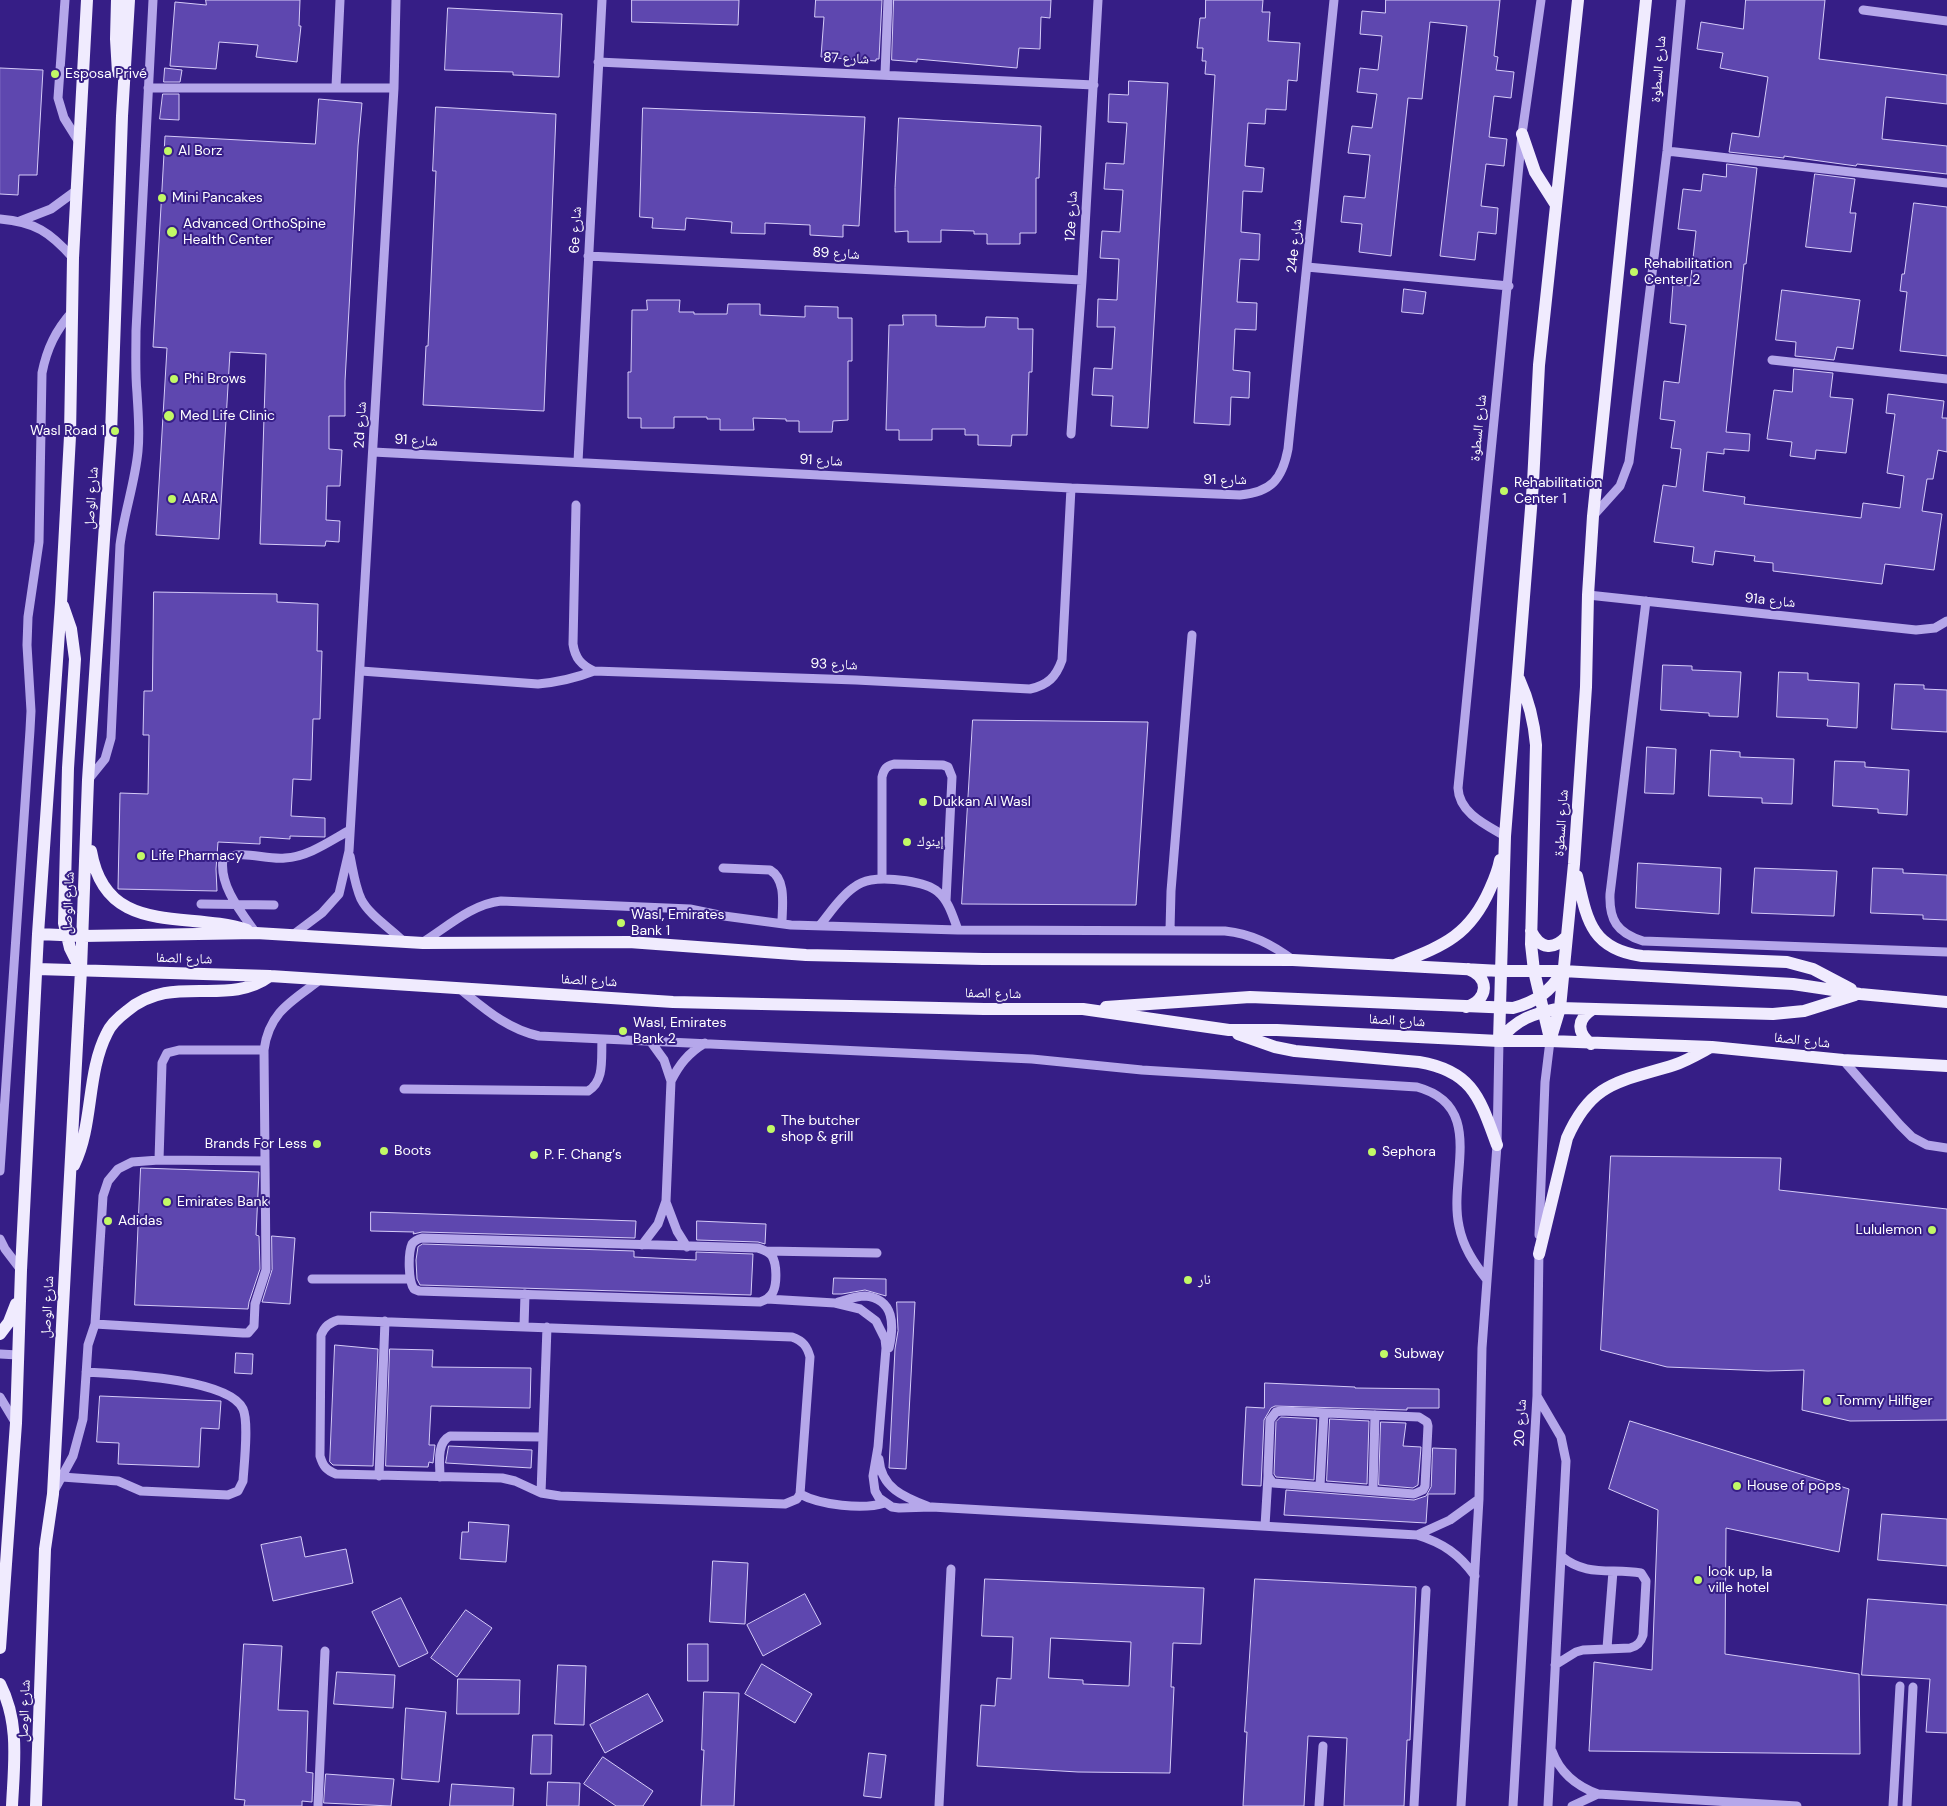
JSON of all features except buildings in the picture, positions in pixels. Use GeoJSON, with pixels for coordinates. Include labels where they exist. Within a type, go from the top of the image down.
{"type":"FeatureCollection","features":[{"type":"Feature","properties":{"kind":"main road","name":"شارع الوصل"},"geometry":{"type":"LineString","coordinates":[[0,1648],[16,1423],[20,1292],[38,934],[61,603],[70,436],[74,258],[87,0]]}},
{"type":"Feature","properties":{"kind":"main road"},"geometry":{"type":"LineString","coordinates":[[117,0],[116,46],[122,116]]}},
{"type":"Feature","properties":{"kind":"main road","name":"شارع الوصل"},"geometry":{"type":"LineString","coordinates":[[36,1806],[45,1549],[53,1494],[83,936],[88,780],[112,434],[122,116],[129,0]]}},
{"type":"Feature","properties":{"kind":"main road"},"geometry":{"type":"LineString","coordinates":[[1500,1041],[1506,836],[1533,483],[1539,365],[1578,0]]}},
{"type":"Feature","properties":{"kind":"main road","name":"شارع السطوة"},"geometry":{"type":"LineString","coordinates":[[1550,1041],[1560,1008],[1574,864],[1585,697],[1588,595],[1593,516],[1646,0]]}},
{"type":"Feature","properties":{"kind":"main road"},"geometry":{"type":"LineString","coordinates":[[1522,134],[1535,172],[1556,205]]}},
{"type":"Feature","properties":{"kind":"main road"},"geometry":{"type":"LineString","coordinates":[[61,603],[71,629],[75,659],[68,768],[64,911],[66,935],[81,970]]}},
{"type":"Feature","properties":{"kind":"main road"},"geometry":{"type":"LineString","coordinates":[[1519,678],[1528,699],[1534,722],[1536,745],[1531,930],[1534,971],[1550,1041]]}},
{"type":"Feature","properties":{"kind":"main road"},"geometry":{"type":"LineString","coordinates":[[87,827],[93,865],[111,895],[126,906],[142,914],[159,918],[223,923],[256,933]]}},
{"type":"Feature","properties":{"kind":"main road"},"geometry":{"type":"LineString","coordinates":[[1394,965],[1442,945],[1454,938],[1475,918],[1483,906],[1498,869],[1506,836]]}},
{"type":"Feature","properties":{"kind":"main road"},"geometry":{"type":"LineString","coordinates":[[1574,864],[1588,922],[1596,934],[1610,947],[1626,954],[1642,956],[1788,962],[1813,969],[1860,994]]}},
{"type":"Feature","properties":{"kind":"main road"},"geometry":{"type":"LineString","coordinates":[[1531,930],[1536,941],[1547,947],[1559,944],[1567,936]]}},
{"type":"Feature","properties":{"kind":"main road","name":"شارع الصفا"},"geometry":{"type":"LineString","coordinates":[[38,934],[83,936],[256,933],[423,942],[630,942],[806,955],[973,959],[1293,960],[1501,971],[1563,971],[1793,984],[1860,994],[1947,1002]]}},
{"type":"Feature","properties":{"kind":"main road","name":"شارع الصفا"},"geometry":{"type":"LineString","coordinates":[[37,969],[270,976],[673,1002],[984,1009],[1083,1009],[1229,1030],[1277,1030],[1500,1041],[1712,1047],[1843,1060],[1947,1066]]}},
{"type":"Feature","properties":{"kind":"main road"},"geometry":{"type":"LineString","coordinates":[[1466,1006],[1475,1004],[1482,997],[1484,988],[1482,979],[1476,972],[1468,969]]}},
{"type":"Feature","properties":{"kind":"main road"},"geometry":{"type":"LineString","coordinates":[[1083,1009],[1250,997],[1500,1009],[1527,1004],[1540,998],[1553,986],[1563,971]]}},
{"type":"Feature","properties":{"kind":"main road"},"geometry":{"type":"LineString","coordinates":[[70,1174],[79,1154],[85,1133],[100,1047],[114,1022],[135,1004],[149,996],[165,992],[244,990],[270,976]]}},
{"type":"Feature","properties":{"kind":"main road"},"geometry":{"type":"LineString","coordinates":[[1500,1041],[1509,1029],[1519,1021],[1530,1015],[1560,1008],[1789,1014],[1860,994]]}},
{"type":"Feature","properties":{"kind":"main road"},"geometry":{"type":"LineString","coordinates":[[1590,1044],[1580,1030],[1581,1021],[1585,1014],[1593,1009]]}},
{"type":"Feature","properties":{"kind":"main road"},"geometry":{"type":"LineString","coordinates":[[1229,1030],[1275,1047],[1295,1051],[1419,1062],[1436,1065],[1451,1071],[1465,1081],[1478,1097],[1497,1145]]}},
{"type":"Feature","properties":{"kind":"main road"},"geometry":{"type":"LineString","coordinates":[[1539,1254],[1567,1138],[1574,1122],[1584,1108],[1596,1096],[1618,1082],[1677,1064],[1712,1047]]}},
{"type":"Feature","properties":{"kind":"main road"},"geometry":{"type":"LineString","coordinates":[[0,1334],[9,1322],[20,1292]]}},
{"type":"Feature","properties":{"kind":"main road"},"geometry":{"type":"LineString","coordinates":[[0,1684],[8,1699],[15,1733],[12,1806]]}},
{"type":"Feature","properties":{"kind":"street"},"geometry":{"type":"LineString","coordinates":[[65,0],[58,98],[64,118],[80,144]]}},
{"type":"Feature","properties":{"kind":"street"},"geometry":{"type":"LineString","coordinates":[[88,780],[105,759],[111,738],[120,545],[122,525],[134,478],[138,450],[139,422],[135,366],[153,0]]}},
{"type":"Feature","properties":{"kind":"street"},"geometry":{"type":"LineString","coordinates":[[336,87],[340,0]]}},
{"type":"Feature","properties":{"kind":"street","name":"2d شارع"},"geometry":{"type":"LineString","coordinates":[[294,934],[322,913],[339,894],[349,851],[394,88],[396,0]]}},
{"type":"Feature","properties":{"kind":"street","name":"6e شارع"},"geometry":{"type":"LineString","coordinates":[[578,462],[602,0]]}},
{"type":"Feature","properties":{"kind":"street"},"geometry":{"type":"LineString","coordinates":[[885,74],[888,0]]}},
{"type":"Feature","properties":{"kind":"street","name":"12e شارع"},"geometry":{"type":"LineString","coordinates":[[1070,434],[1082,280],[1098,0]]}},
{"type":"Feature","properties":{"kind":"street","name":"24e شارع"},"geometry":{"type":"LineString","coordinates":[[1266,489],[1277,478],[1285,465],[1288,449],[1334,0]]}},
{"type":"Feature","properties":{"kind":"street","name":"شارع السطوة"},"geometry":{"type":"LineString","coordinates":[[1506,836],[1487,825],[1462,806],[1458,798],[1458,788],[1522,134],[1541,0]]}},
{"type":"Feature","properties":{"kind":"street","name":"شارع السطوة"},"geometry":{"type":"LineString","coordinates":[[1593,516],[1620,486],[1629,462],[1667,151],[1680,0]]}},
{"type":"Feature","properties":{"kind":"street"},"geometry":{"type":"LineString","coordinates":[[1863,10],[1947,21]]}},
{"type":"Feature","properties":{"kind":"street","name":"شارع 87"},"geometry":{"type":"LineString","coordinates":[[598,62],[1094,85]]}},
{"type":"Feature","properties":{"kind":"street"},"geometry":{"type":"LineString","coordinates":[[148,88],[394,88]]}},
{"type":"Feature","properties":{"kind":"street"},"geometry":{"type":"LineString","coordinates":[[1667,151],[1947,183]]}},
{"type":"Feature","properties":{"kind":"street"},"geometry":{"type":"LineString","coordinates":[[20,221],[51,209],[77,190]]}},
{"type":"Feature","properties":{"kind":"street"},"geometry":{"type":"LineString","coordinates":[[0,219],[20,221],[36,227],[50,235],[74,258]]}},
{"type":"Feature","properties":{"kind":"street","name":"شارع 89"},"geometry":{"type":"LineString","coordinates":[[588,256],[1082,280]]}},
{"type":"Feature","properties":{"kind":"street"},"geometry":{"type":"LineString","coordinates":[[1307,266],[1508,286]]}},
{"type":"Feature","properties":{"kind":"street"},"geometry":{"type":"LineString","coordinates":[[0,1171],[31,711],[27,645],[28,617],[40,528],[42,373],[54,336],[60,325],[72,312]]}},
{"type":"Feature","properties":{"kind":"street"},"geometry":{"type":"LineString","coordinates":[[1772,360],[1947,379]]}},
{"type":"Feature","properties":{"kind":"street","name":"شارع 91"},"geometry":{"type":"LineString","coordinates":[[373,452],[1071,488],[1240,495],[1254,494],[1266,489]]}},
{"type":"Feature","properties":{"kind":"street","name":"شارع 93"},"geometry":{"type":"LineString","coordinates":[[594,671],[1030,688],[1042,686],[1051,680],[1058,671],[1062,660],[1071,488]]}},
{"type":"Feature","properties":{"kind":"street"},"geometry":{"type":"LineString","coordinates":[[576,505],[573,644],[574,653],[579,661],[594,671]]}},
{"type":"Feature","properties":{"kind":"street","name":"91a شارع"},"geometry":{"type":"LineString","coordinates":[[1588,595],[1916,630],[1935,628],[1947,621]]}},
{"type":"Feature","properties":{"kind":"street"},"geometry":{"type":"LineString","coordinates":[[1646,601],[1610,894],[1609,908],[1614,921],[1621,931],[1631,938],[1643,941],[1947,952]]}},
{"type":"Feature","properties":{"kind":"street"},"geometry":{"type":"LineString","coordinates":[[1170,930],[1172,881],[1192,635]]}},
{"type":"Feature","properties":{"kind":"street"},"geometry":{"type":"LineString","coordinates":[[361,671],[538,684],[576,678],[594,671]]}},
{"type":"Feature","properties":{"kind":"street"},"geometry":{"type":"LineString","coordinates":[[882,879],[883,770],[894,764],[943,765],[948,767],[952,777],[946,901]]}},
{"type":"Feature","properties":{"kind":"street"},"geometry":{"type":"LineString","coordinates":[[256,933],[236,905],[223,870],[223,859],[236,854],[284,858],[296,856],[307,853],[350,830]]}},
{"type":"Feature","properties":{"kind":"street","name":"2d شارع"},"geometry":{"type":"LineString","coordinates":[[349,851],[357,889],[362,900],[369,910],[403,941]]}},
{"type":"Feature","properties":{"kind":"street"},"geometry":{"type":"LineString","coordinates":[[723,868],[770,870],[776,873],[781,884],[782,923]]}},
{"type":"Feature","properties":{"kind":"street"},"geometry":{"type":"LineString","coordinates":[[820,925],[855,887],[871,880],[882,879],[918,883],[929,886],[938,892],[946,901],[958,930]]}},
{"type":"Feature","properties":{"kind":"street"},"geometry":{"type":"LineString","coordinates":[[423,942],[474,909],[492,902],[501,901],[690,909],[782,923],[820,925],[958,930],[1170,930],[1243,933],[1275,946],[1293,960]]}},
{"type":"Feature","properties":{"kind":"street"},"geometry":{"type":"LineString","coordinates":[[201,904],[274,905]]}},
{"type":"Feature","properties":{"kind":"street"},"geometry":{"type":"LineString","coordinates":[[95,1324],[243,1334],[254,1326],[256,1297],[266,1270],[264,1050],[266,1038],[270,1025],[279,1011],[320,980]]}},
{"type":"Feature","properties":{"kind":"street"},"geometry":{"type":"LineString","coordinates":[[460,989],[498,1019],[517,1030],[539,1036],[1032,1059],[1142,1070],[1417,1087],[1431,1091],[1448,1104],[1458,1121],[1460,1135],[1458,1225],[1470,1257],[1486,1280]]}},
{"type":"Feature","properties":{"kind":"street"},"geometry":{"type":"LineString","coordinates":[[404,1088],[588,1091],[594,1088],[600,1076],[602,1040]]}},
{"type":"Feature","properties":{"kind":"street"},"geometry":{"type":"LineString","coordinates":[[1461,1806],[1479,1499],[1482,1348],[1497,1145],[1500,1041]]}},
{"type":"Feature","properties":{"kind":"street","name":"شارع 20"},"geometry":{"type":"LineString","coordinates":[[1513,1806],[1536,1396],[1545,1088],[1550,1041]]}},
{"type":"Feature","properties":{"kind":"street"},"geometry":{"type":"LineString","coordinates":[[642,1246],[658,1224],[666,1202],[671,1081],[664,1060],[651,1042]]}},
{"type":"Feature","properties":{"kind":"street"},"geometry":{"type":"LineString","coordinates":[[671,1081],[684,1059],[705,1043]]}},
{"type":"Feature","properties":{"kind":"street"},"geometry":{"type":"LineString","coordinates":[[159,1160],[162,1063],[168,1053],[179,1050],[264,1050]]}},
{"type":"Feature","properties":{"kind":"street"},"geometry":{"type":"LineString","coordinates":[[1843,1060],[1912,1137],[1927,1145],[1947,1148]]}},
{"type":"Feature","properties":{"kind":"street"},"geometry":{"type":"LineString","coordinates":[[53,1494],[73,1456],[80,1437],[88,1345],[95,1324],[103,1196],[108,1181],[118,1170],[132,1162],[159,1160],[265,1162]]}},
{"type":"Feature","properties":{"kind":"street"},"geometry":{"type":"LineString","coordinates":[[666,1202],[677,1231],[687,1246]]}},
{"type":"Feature","properties":{"kind":"street"},"geometry":{"type":"LineString","coordinates":[[422,1238],[687,1246],[758,1248],[766,1251],[771,1255],[774,1267],[775,1287],[772,1294],[760,1302],[418,1291],[414,1289],[409,1279],[411,1248],[415,1241],[422,1238]]}},
{"type":"Feature","properties":{"kind":"street"},"geometry":{"type":"LineString","coordinates":[[0,1239],[21,1270]]}},
{"type":"Feature","properties":{"kind":"street"},"geometry":{"type":"LineString","coordinates":[[766,1251],[878,1253]]}},
{"type":"Feature","properties":{"kind":"street"},"geometry":{"type":"LineString","coordinates":[[312,1279],[409,1279]]}},
{"type":"Feature","properties":{"kind":"street"},"geometry":{"type":"LineString","coordinates":[[524,1328],[525,1294]]}},
{"type":"Feature","properties":{"kind":"street"},"geometry":{"type":"LineString","coordinates":[[835,1303],[864,1296],[879,1301],[886,1307],[890,1314],[893,1330],[884,1365]]}},
{"type":"Feature","properties":{"kind":"street"},"geometry":{"type":"LineString","coordinates":[[767,1299],[835,1303],[860,1309],[876,1321],[885,1339],[878,1447],[873,1484],[879,1498],[885,1503],[899,1508],[932,1507],[1417,1534],[1435,1540],[1451,1549],[1464,1561],[1475,1576]]}},
{"type":"Feature","properties":{"kind":"street"},"geometry":{"type":"LineString","coordinates":[[338,1320],[524,1328],[792,1337],[801,1341],[808,1348],[810,1357],[800,1494],[797,1499],[785,1504],[560,1496],[541,1494],[515,1481],[502,1478],[336,1474],[322,1464],[320,1456],[321,1335],[324,1327],[338,1320]]}},
{"type":"Feature","properties":{"kind":"street"},"geometry":{"type":"LineString","coordinates":[[379,1476],[385,1321]]}},
{"type":"Feature","properties":{"kind":"street"},"geometry":{"type":"LineString","coordinates":[[541,1494],[547,1328]]}},
{"type":"Feature","properties":{"kind":"street"},"geometry":{"type":"LineString","coordinates":[[0,1354],[18,1355]]}},
{"type":"Feature","properties":{"kind":"street"},"geometry":{"type":"LineString","coordinates":[[62,1477],[118,1481],[141,1491],[228,1495],[238,1491],[243,1482],[245,1414],[239,1402],[234,1398],[213,1389],[169,1379],[86,1372]]}},
{"type":"Feature","properties":{"kind":"street"},"geometry":{"type":"LineString","coordinates":[[1536,1396],[1556,1426],[1566,1461],[1548,1806]]}},
{"type":"Feature","properties":{"kind":"street"},"geometry":{"type":"LineString","coordinates":[[0,1397],[16,1423]]}},
{"type":"Feature","properties":{"kind":"street"},"geometry":{"type":"LineString","coordinates":[[1265,1526],[1270,1420],[1272,1415],[1281,1411],[1419,1417],[1423,1418],[1428,1426],[1425,1486],[1423,1490],[1414,1494],[1278,1484],[1273,1483],[1268,1476]]}},
{"type":"Feature","properties":{"kind":"street"},"geometry":{"type":"LineString","coordinates":[[1320,1486],[1324,1413]]}},
{"type":"Feature","properties":{"kind":"street"},"geometry":{"type":"LineString","coordinates":[[1373,1490],[1375,1415]]}},
{"type":"Feature","properties":{"kind":"street"},"geometry":{"type":"LineString","coordinates":[[440,1477],[442,1442],[450,1436],[543,1437]]}},
{"type":"Feature","properties":{"kind":"street"},"geometry":{"type":"LineString","coordinates":[[878,1447],[882,1473],[892,1489],[900,1495],[932,1507]]}},
{"type":"Feature","properties":{"kind":"street"},"geometry":{"type":"LineString","coordinates":[[800,1494],[810,1499],[834,1504],[871,1506],[885,1503]]}},
{"type":"Feature","properties":{"kind":"street"},"geometry":{"type":"LineString","coordinates":[[1417,1534],[1450,1520],[1479,1499]]}},
{"type":"Feature","properties":{"kind":"street"},"geometry":{"type":"LineString","coordinates":[[1555,1665],[1576,1652],[1592,1648],[1630,1648],[1636,1646],[1641,1641],[1643,1634],[1646,1581],[1641,1573],[1582,1568],[1561,1556]]}},
{"type":"Feature","properties":{"kind":"street"},"geometry":{"type":"LineString","coordinates":[[939,1806],[951,1569]]}},
{"type":"Feature","properties":{"kind":"street"},"geometry":{"type":"LineString","coordinates":[[1607,1648],[1613,1571]]}},
{"type":"Feature","properties":{"kind":"street"},"geometry":{"type":"LineString","coordinates":[[1414,1806],[1426,1590]]}},
{"type":"Feature","properties":{"kind":"street"},"geometry":{"type":"LineString","coordinates":[[318,1806],[326,1651]]}},
{"type":"Feature","properties":{"kind":"street"},"geometry":{"type":"LineString","coordinates":[[1893,1806],[1900,1686]]}},
{"type":"Feature","properties":{"kind":"street"},"geometry":{"type":"LineString","coordinates":[[1907,1806],[1913,1687]]}},
{"type":"Feature","properties":{"kind":"street"},"geometry":{"type":"LineString","coordinates":[[1319,1806],[1323,1746]]}},
{"type":"Feature","properties":{"kind":"street"},"geometry":{"type":"LineString","coordinates":[[1550,1746],[1554,1758],[1568,1778],[1598,1794],[1797,1806]]}},
{"type":"Feature","properties":{"kind":"street"},"geometry":{"type":"LineString","coordinates":[[1572,1806],[1598,1794]]}},
{"type":"Feature","properties":{"kind":"place","name":"Esposa Privé"},"geometry":{"type":"Point","coordinates":[55,74]}},
{"type":"Feature","properties":{"kind":"place","name":"Al Borz"},"geometry":{"type":"Point","coordinates":[168,151]}},
{"type":"Feature","properties":{"kind":"place","name":"Mini Pancakes"},"geometry":{"type":"Point","coordinates":[162,198]}},
{"type":"Feature","properties":{"kind":"place","name":"Advanced OrthoSpine Health Center"},"geometry":{"type":"Point","coordinates":[172,232]}},
{"type":"Feature","properties":{"kind":"place","name":"Rehabilitation Center 2"},"geometry":{"type":"Point","coordinates":[1634,272]}},
{"type":"Feature","properties":{"kind":"place","name":"Phi Brows"},"geometry":{"type":"Point","coordinates":[174,379]}},
{"type":"Feature","properties":{"kind":"place","name":"Med Life Clinic"},"geometry":{"type":"Point","coordinates":[169,416]}},
{"type":"Feature","properties":{"kind":"place","name":"Wasl Road 1"},"geometry":{"type":"Point","coordinates":[115,431]}},
{"type":"Feature","properties":{"kind":"place","name":"Rehabilitation Center 1"},"geometry":{"type":"Point","coordinates":[1504,491]}},
{"type":"Feature","properties":{"kind":"place","name":"AARA"},"geometry":{"type":"Point","coordinates":[172,499]}},
{"type":"Feature","properties":{"kind":"place","name":"Dukkan Al Wasl"},"geometry":{"type":"Point","coordinates":[923,802]}},
{"type":"Feature","properties":{"kind":"place","name":"إينوك"},"geometry":{"type":"Point","coordinates":[907,842]}},
{"type":"Feature","properties":{"kind":"place","name":"Life Pharmacy"},"geometry":{"type":"Point","coordinates":[141,856]}},
{"type":"Feature","properties":{"kind":"place","name":"Wasl, Emirates Bank 1"},"geometry":{"type":"Point","coordinates":[621,923]}},
{"type":"Feature","properties":{"kind":"place","name":"Wasl, Emirates Bank 2"},"geometry":{"type":"Point","coordinates":[623,1031]}},
{"type":"Feature","properties":{"kind":"place","name":"The butcher shop & grill"},"geometry":{"type":"Point","coordinates":[771,1129]}},
{"type":"Feature","properties":{"kind":"place","name":"Brands For Less"},"geometry":{"type":"Point","coordinates":[317,1144]}},
{"type":"Feature","properties":{"kind":"place","name":"Boots"},"geometry":{"type":"Point","coordinates":[384,1151]}},
{"type":"Feature","properties":{"kind":"place","name":"Sephora"},"geometry":{"type":"Point","coordinates":[1372,1152]}},
{"type":"Feature","properties":{"kind":"place","name":"P. F. Chang’s"},"geometry":{"type":"Point","coordinates":[534,1155]}},
{"type":"Feature","properties":{"kind":"place","name":"Emirates Bank"},"geometry":{"type":"Point","coordinates":[167,1202]}},
{"type":"Feature","properties":{"kind":"place","name":"Adidas"},"geometry":{"type":"Point","coordinates":[108,1221]}},
{"type":"Feature","properties":{"kind":"place","name":"Lululemon"},"geometry":{"type":"Point","coordinates":[1932,1230]}},
{"type":"Feature","properties":{"kind":"place","name":"نار"},"geometry":{"type":"Point","coordinates":[1188,1280]}},
{"type":"Feature","properties":{"kind":"place","name":"Subway"},"geometry":{"type":"Point","coordinates":[1384,1354]}},
{"type":"Feature","properties":{"kind":"place","name":"Tommy Hilfiger"},"geometry":{"type":"Point","coordinates":[1827,1401]}},
{"type":"Feature","properties":{"kind":"place","name":"House of pops"},"geometry":{"type":"Point","coordinates":[1737,1486]}},
{"type":"Feature","properties":{"kind":"place","name":"look up, la ville hotel"},"geometry":{"type":"Point","coordinates":[1698,1580]}}]}
